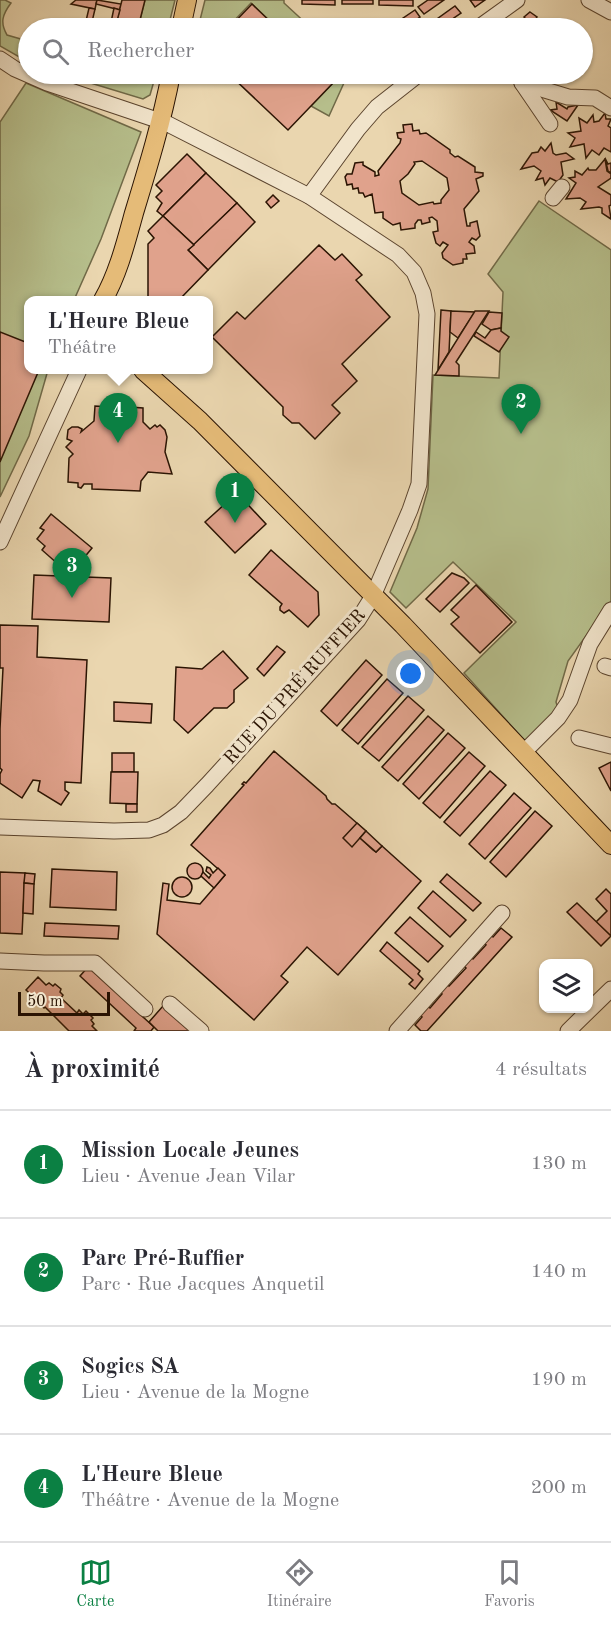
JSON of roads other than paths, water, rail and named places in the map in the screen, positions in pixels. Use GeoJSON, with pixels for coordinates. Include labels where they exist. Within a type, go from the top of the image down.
{"type":"FeatureCollection","features":[{"type":"Feature","properties":{"kind":"main road"},"geometry":{"type":"LineString","coordinates":[[183,18],[187,0]]}},
{"type":"Feature","properties":{"kind":"main road"},"geometry":{"type":"LineString","coordinates":[[109,296],[162,122],[169,84]]}},
{"type":"Feature","properties":{"kind":"main road"},"geometry":{"type":"LineString","coordinates":[[148,374],[200,421],[373,596]]}},
{"type":"Feature","properties":{"kind":"main road","name":"RUE DU PRÉ RUFFIER"},"geometry":{"type":"LineString","coordinates":[[373,596],[451,674],[611,845]]}},
{"type":"Feature","properties":{"kind":"street"},"geometry":{"type":"LineString","coordinates":[[492,18],[517,0]]}},
{"type":"Feature","properties":{"kind":"street"},"geometry":{"type":"LineString","coordinates":[[589,0],[611,12]]}},
{"type":"Feature","properties":{"kind":"street"},"geometry":{"type":"LineString","coordinates":[[0,59],[18,70]]}},
{"type":"Feature","properties":{"kind":"street"},"geometry":{"type":"LineString","coordinates":[[53,84],[162,122],[309,196],[398,255],[414,272],[423,293],[427,314],[419,484],[373,596]]}},
{"type":"Feature","properties":{"kind":"street"},"geometry":{"type":"LineString","coordinates":[[309,196],[377,107],[406,84]]}},
{"type":"Feature","properties":{"kind":"street"},"geometry":{"type":"LineString","coordinates":[[523,84],[550,124]]}},
{"type":"Feature","properties":{"kind":"street"},"geometry":{"type":"LineString","coordinates":[[528,84],[568,97],[595,98],[611,108]]}},
{"type":"Feature","properties":{"kind":"street"},"geometry":{"type":"LineString","coordinates":[[0,542],[78,374]]}},
{"type":"Feature","properties":{"kind":"street","name":"RUE DU PRÉ RUFFIER"},"geometry":{"type":"LineString","coordinates":[[0,827],[114,831],[149,830],[163,825],[181,812],[310,673],[368,608],[373,596]]}},
{"type":"Feature","properties":{"kind":"street"},"geometry":{"type":"LineString","coordinates":[[523,753],[558,718],[570,700],[590,644],[611,610]]}},
{"type":"Feature","properties":{"kind":"street"},"geometry":{"type":"LineString","coordinates":[[579,738],[611,747]]}},
{"type":"Feature","properties":{"kind":"street"},"geometry":{"type":"LineString","coordinates":[[397,1031],[502,913]]}},
{"type":"Feature","properties":{"kind":"street"},"geometry":{"type":"LineString","coordinates":[[0,961],[95,963],[145,1009]]}},
{"type":"Feature","properties":{"kind":"street"},"geometry":{"type":"LineString","coordinates":[[568,1031],[611,990]]}},
{"type":"Feature","properties":{"kind":"street"},"geometry":{"type":"LineString","coordinates":[[170,1004],[201,1031]]}},
{"type":"Feature","properties":{"kind":"place","name":"Parc Pré-Ruffier"},"geometry":{"type":"Point","coordinates":[521,434]}},
{"type":"Feature","properties":{"kind":"place","name":"L'Heure Bleue"},"geometry":{"type":"Point","coordinates":[118,443]}},
{"type":"Feature","properties":{"kind":"place","name":"Mission Locale Jeunes"},"geometry":{"type":"Point","coordinates":[235,523]}},
{"type":"Feature","properties":{"kind":"place","name":"Sogics SA"},"geometry":{"type":"Point","coordinates":[72,598]}}]}
